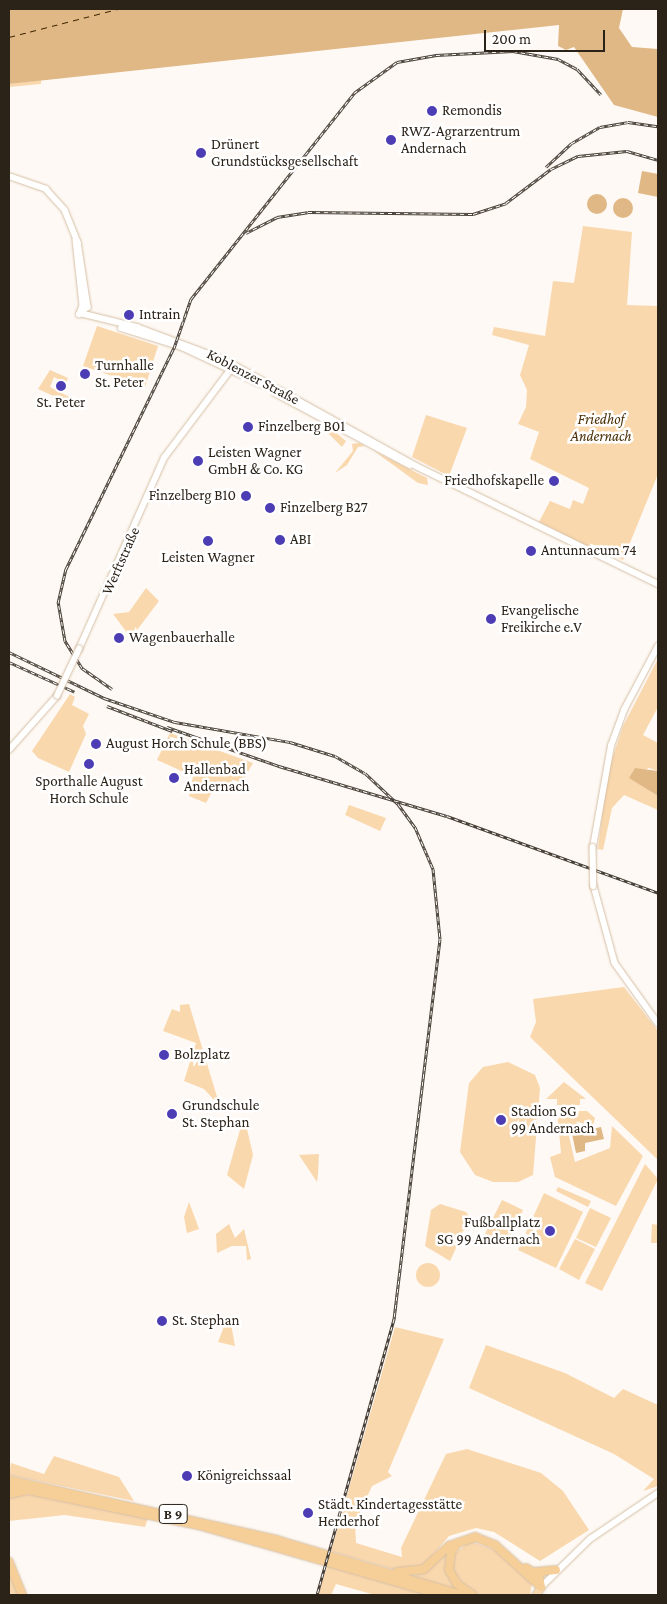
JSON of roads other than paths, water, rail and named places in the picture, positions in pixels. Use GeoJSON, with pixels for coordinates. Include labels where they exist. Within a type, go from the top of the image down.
{"type":"FeatureCollection","features":[{"type":"Feature","properties":{"kind":"highway","name":"B 9"},"geometry":{"type":"LineString","coordinates":[[9,1480],[200,1520],[388,1572],[461,1595]]}},
{"type":"Feature","properties":{"kind":"highway","name":"B 9"},"geometry":{"type":"LineString","coordinates":[[9,1486],[276,1545],[442,1595]]}},
{"type":"Feature","properties":{"kind":"highway"},"geometry":{"type":"LineString","coordinates":[[9,1494],[35,1491]]}},
{"type":"Feature","properties":{"kind":"highway"},"geometry":{"type":"LineString","coordinates":[[388,1572],[424,1569],[460,1540],[485,1539],[520,1565],[541,1587]]}},
{"type":"Feature","properties":{"kind":"highway"},"geometry":{"type":"LineString","coordinates":[[460,1540],[450,1552],[450,1570],[457,1584],[473,1595]]}},
{"type":"Feature","properties":{"kind":"highway"},"geometry":{"type":"LineString","coordinates":[[9,1562],[22,1595]]}},
{"type":"Feature","properties":{"kind":"highway"},"geometry":{"type":"LineString","coordinates":[[520,1565],[534,1572],[556,1570]]}},
{"type":"Feature","properties":{"kind":"highway"},"geometry":{"type":"LineString","coordinates":[[534,1572],[541,1587]]}},
{"type":"Feature","properties":{"kind":"main road"},"geometry":{"type":"LineString","coordinates":[[535,1595],[556,1570],[590,1539],[658,1493]]}},
{"type":"Feature","properties":{"kind":"street"},"geometry":{"type":"LineString","coordinates":[[9,176],[55,196],[70,218],[76,240],[88,307],[102,320]]}},
{"type":"Feature","properties":{"kind":"street"},"geometry":{"type":"LineString","coordinates":[[76,240],[80,314]]}},
{"type":"Feature","properties":{"kind":"street"},"geometry":{"type":"LineString","coordinates":[[80,314],[88,307]]}},
{"type":"Feature","properties":{"kind":"street","name":"Koblenzer Straße"},"geometry":{"type":"LineString","coordinates":[[80,314],[172,338],[234,364],[416,466]]}},
{"type":"Feature","properties":{"kind":"street","name":"Koblenzer Straße"},"geometry":{"type":"LineString","coordinates":[[80,314],[179,346],[232,369],[416,466],[658,584]]}},
{"type":"Feature","properties":{"kind":"street","name":"Werftstraße"},"geometry":{"type":"LineString","coordinates":[[9,755],[20,744],[57,696],[164,458],[232,369]]}},
{"type":"Feature","properties":{"kind":"street"},"geometry":{"type":"LineString","coordinates":[[658,646],[611,746],[593,847],[594,886],[616,963],[658,1023]]}},
{"type":"Feature","properties":{"kind":"street","name":"Werftstraße"},"geometry":{"type":"LineString","coordinates":[[9,750],[20,744]]}},
{"type":"Feature","properties":{"kind":"railway"},"geometry":{"type":"LineString","coordinates":[[112,689],[82,668],[65,641],[58,603],[66,569],[174,348],[191,299],[354,93],[397,62],[436,55],[513,51],[558,59],[577,69],[601,95]]}},
{"type":"Feature","properties":{"kind":"railway"},"geometry":{"type":"LineString","coordinates":[[546,167],[572,143],[600,127],[628,122],[658,126]]}},
{"type":"Feature","properties":{"kind":"railway"},"geometry":{"type":"LineString","coordinates":[[246,233],[277,217],[308,212],[473,214],[506,203],[551,169],[578,156],[627,151],[658,160]]}},
{"type":"Feature","properties":{"kind":"railway"},"geometry":{"type":"LineString","coordinates":[[9,652],[104,698],[175,722],[290,742],[335,756],[365,773],[398,804],[415,827],[433,869],[440,939],[394,1319],[317,1595]]}},
{"type":"Feature","properties":{"kind":"railway"},"geometry":{"type":"LineString","coordinates":[[9,662],[75,692]]}},
{"type":"Feature","properties":{"kind":"railway"},"geometry":{"type":"LineString","coordinates":[[107,706],[172,731]]}},
{"type":"Feature","properties":{"kind":"railway"},"geometry":{"type":"LineString","coordinates":[[167,727],[279,766],[447,816],[658,893]]}},
{"type":"Feature","properties":{"kind":"place","name":"Remondis"},"geometry":{"type":"Point","coordinates":[432,111]}},
{"type":"Feature","properties":{"kind":"place","name":"RWZ-Agrarzentrum Andernach"},"geometry":{"type":"Point","coordinates":[391,140]}},
{"type":"Feature","properties":{"kind":"place","name":"Drünert Grundstücksgesellschaft"},"geometry":{"type":"Point","coordinates":[201,153]}},
{"type":"Feature","properties":{"kind":"place","name":"Intrain"},"geometry":{"type":"Point","coordinates":[129,315]}},
{"type":"Feature","properties":{"kind":"place","name":"Turnhalle St. Peter"},"geometry":{"type":"Point","coordinates":[85,374]}},
{"type":"Feature","properties":{"kind":"place","name":"St. Peter"},"geometry":{"type":"Point","coordinates":[61,386]}},
{"type":"Feature","properties":{"kind":"place","name":"Finzelberg B01"},"geometry":{"type":"Point","coordinates":[248,427]}},
{"type":"Feature","properties":{"kind":"place","name":"Leisten Wagner GmbH & Co. KG"},"geometry":{"type":"Point","coordinates":[198,461]}},
{"type":"Feature","properties":{"kind":"place","name":"Friedhofskapelle"},"geometry":{"type":"Point","coordinates":[554,481]}},
{"type":"Feature","properties":{"kind":"place","name":"Finzelberg B10"},"geometry":{"type":"Point","coordinates":[246,496]}},
{"type":"Feature","properties":{"kind":"place","name":"Finzelberg B27"},"geometry":{"type":"Point","coordinates":[270,508]}},
{"type":"Feature","properties":{"kind":"place","name":"ABI"},"geometry":{"type":"Point","coordinates":[280,540]}},
{"type":"Feature","properties":{"kind":"place","name":"Leisten Wagner"},"geometry":{"type":"Point","coordinates":[208,541]}},
{"type":"Feature","properties":{"kind":"place","name":"Antunnacum 74"},"geometry":{"type":"Point","coordinates":[531,551]}},
{"type":"Feature","properties":{"kind":"place","name":"Evangelische Freikirche e.V"},"geometry":{"type":"Point","coordinates":[491,619]}},
{"type":"Feature","properties":{"kind":"place","name":"Wagenbauerhalle"},"geometry":{"type":"Point","coordinates":[119,638]}},
{"type":"Feature","properties":{"kind":"place","name":"August Horch Schule (BBS)"},"geometry":{"type":"Point","coordinates":[96,744]}},
{"type":"Feature","properties":{"kind":"place","name":"Sporthalle August Horch Schule"},"geometry":{"type":"Point","coordinates":[89,764]}},
{"type":"Feature","properties":{"kind":"place","name":"Hallenbad Andernach"},"geometry":{"type":"Point","coordinates":[174,778]}},
{"type":"Feature","properties":{"kind":"place","name":"Bolzplatz"},"geometry":{"type":"Point","coordinates":[164,1055]}},
{"type":"Feature","properties":{"kind":"place","name":"Grundschule St. Stephan"},"geometry":{"type":"Point","coordinates":[172,1114]}},
{"type":"Feature","properties":{"kind":"place","name":"Stadion SG 99 Andernach"},"geometry":{"type":"Point","coordinates":[501,1120]}},
{"type":"Feature","properties":{"kind":"place","name":"Fußballplatz SG 99 Andernach"},"geometry":{"type":"Point","coordinates":[550,1231]}},
{"type":"Feature","properties":{"kind":"place","name":"St. Stephan"},"geometry":{"type":"Point","coordinates":[162,1321]}},
{"type":"Feature","properties":{"kind":"place","name":"Königreichssaal"},"geometry":{"type":"Point","coordinates":[187,1476]}},
{"type":"Feature","properties":{"kind":"place","name":"Städt. Kindertagesstätte Herderhof"},"geometry":{"type":"Point","coordinates":[308,1513]}},
{"type":"Feature","properties":{"kind":"park label","name":"Friedhof Andernach"},"geometry":{"type":"Point","coordinates":[601,428]}}]}
